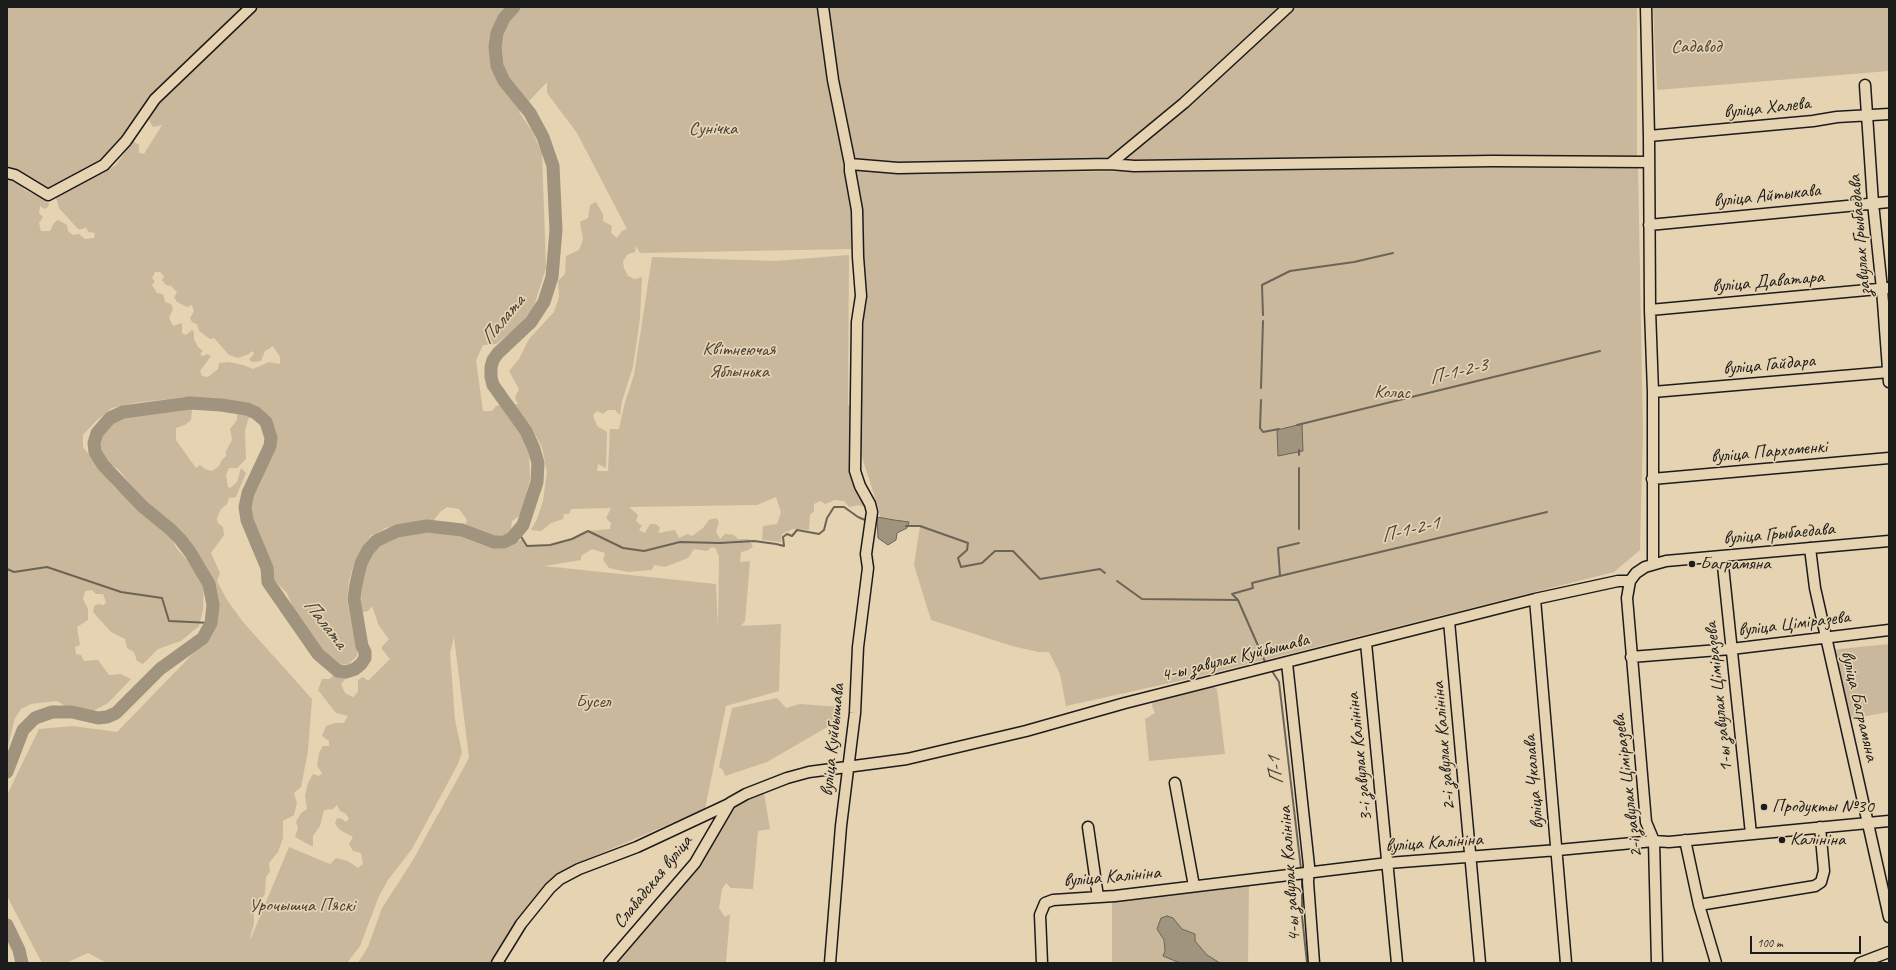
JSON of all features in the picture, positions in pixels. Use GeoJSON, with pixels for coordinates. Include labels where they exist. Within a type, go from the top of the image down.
{"type":"FeatureCollection","features":[{"type":"Feature","properties":{"kind":"street"},"geometry":{"type":"LineString","coordinates":[[7,173],[15,175],[48,195],[104,165],[126,141],[155,99],[251,7]]}},
{"type":"Feature","properties":{"kind":"street","name":"вуліца Куйбышава"},"geometry":{"type":"LineString","coordinates":[[823,7],[833,80],[850,164],[857,210],[861,296],[857,322],[855,471],[860,486],[870,504],[871,521],[866,554],[868,568],[858,646],[855,713],[841,826],[830,963]]}},
{"type":"Feature","properties":{"kind":"street"},"geometry":{"type":"LineString","coordinates":[[1110,164],[1155,129],[1288,7]]}},
{"type":"Feature","properties":{"kind":"street"},"geometry":{"type":"LineString","coordinates":[[1646,7],[1649,136],[1650,310],[1653,392],[1653,564]]}},
{"type":"Feature","properties":{"kind":"street","name":"завулак Грыбаедава"},"geometry":{"type":"LineString","coordinates":[[1865,85],[1873,203],[1886,288],[1889,376]]}},
{"type":"Feature","properties":{"kind":"street","name":"вуліца Халева"},"geometry":{"type":"LineString","coordinates":[[1649,136],[1813,121],[1837,117],[1889,114]]}},
{"type":"Feature","properties":{"kind":"street"},"geometry":{"type":"LineString","coordinates":[[850,164],[898,168],[1110,164],[1134,166],[1493,161],[1648,162]]}},
{"type":"Feature","properties":{"kind":"street","name":"вуліца Айтыкава"},"geometry":{"type":"LineString","coordinates":[[1649,225],[1889,202]]}},
{"type":"Feature","properties":{"kind":"street","name":"вуліца Даватара"},"geometry":{"type":"LineString","coordinates":[[1650,310],[1886,288]]}},
{"type":"Feature","properties":{"kind":"street","name":"вуліца Гайдара"},"geometry":{"type":"LineString","coordinates":[[1653,392],[1889,376]]}},
{"type":"Feature","properties":{"kind":"street","name":"вуліца Пархоменкі"},"geometry":{"type":"LineString","coordinates":[[1652,479],[1889,458]]}},
{"type":"Feature","properties":{"kind":"street","name":"вуліца Грыбаедава"},"geometry":{"type":"LineString","coordinates":[[1630,581],[1636,573],[1653,564],[1722,556],[1889,541]]}},
{"type":"Feature","properties":{"kind":"street","name":"вуліца Баграмяна"},"geometry":{"type":"LineString","coordinates":[[1810,548],[1815,588],[1889,917]]}},
{"type":"Feature","properties":{"kind":"street","name":"1-ы завулак Ціміразева"},"geometry":{"type":"LineString","coordinates":[[1722,556],[1751,834]]}},
{"type":"Feature","properties":{"kind":"street","name":"4-ы завулак Куйбышава"},"geometry":{"type":"LineString","coordinates":[[848,768],[907,759],[1026,731],[1125,703],[1535,599],[1618,581],[1630,581]]}},
{"type":"Feature","properties":{"kind":"street","name":"2-і завулак Ціміразева"},"geometry":{"type":"LineString","coordinates":[[1630,581],[1627,598],[1646,822],[1654,841],[1657,963]]}},
{"type":"Feature","properties":{"kind":"street","name":"вуліца Чкалава"},"geometry":{"type":"LineString","coordinates":[[1535,599],[1558,850],[1566,963]]}},
{"type":"Feature","properties":{"kind":"street","name":"2-і завулак Калініна"},"geometry":{"type":"LineString","coordinates":[[1449,621],[1480,963]]}},
{"type":"Feature","properties":{"kind":"street","name":"вуліца Ціміразева"},"geometry":{"type":"LineString","coordinates":[[1631,657],[1731,648],[1889,630]]}},
{"type":"Feature","properties":{"kind":"street","name":"3-і завулак Калініна"},"geometry":{"type":"LineString","coordinates":[[1366,643],[1397,963]]}},
{"type":"Feature","properties":{"kind":"street","name":"4-ы завулак Калініна"},"geometry":{"type":"LineString","coordinates":[[1287,663],[1308,873],[1314,963]]}},
{"type":"Feature","properties":{"kind":"street"},"geometry":{"type":"LineString","coordinates":[[497,963],[521,924],[550,888],[560,879],[579,869],[637,847],[746,794],[787,778],[809,772],[848,768]]}},
{"type":"Feature","properties":{"kind":"street"},"geometry":{"type":"LineString","coordinates":[[1175,783],[1194,886]]}},
{"type":"Feature","properties":{"kind":"street","name":"Слабадская вуліца"},"geometry":{"type":"LineString","coordinates":[[609,963],[695,863],[730,803]]}},
{"type":"Feature","properties":{"kind":"street","name":"вуліца Калініна"},"geometry":{"type":"LineString","coordinates":[[1042,963],[1040,915],[1042,907],[1045,903],[1053,900],[1098,897],[1388,863],[1654,841],[1685,840],[1889,821]]}},
{"type":"Feature","properties":{"kind":"street"},"geometry":{"type":"LineString","coordinates":[[1088,827],[1098,897]]}},
{"type":"Feature","properties":{"kind":"street"},"geometry":{"type":"LineString","coordinates":[[1699,905],[1816,886],[1821,882],[1824,870],[1820,827]]}},
{"type":"Feature","properties":{"kind":"street"},"geometry":{"type":"LineString","coordinates":[[1685,840],[1699,905],[1716,963]]}},
{"type":"Feature","properties":{"kind":"street"},"geometry":{"type":"LineString","coordinates":[[1860,963],[1889,952]]}},
{"type":"Feature","properties":{"kind":"green space"},"geometry":{"type":"Polygon","coordinates":[[[7,7],[1637,7],[1637,157],[957,161],[891,163],[846,160],[843,163],[854,221],[852,249],[640,253],[636,246],[635,252],[628,254],[623,261],[624,268],[628,276],[635,279],[642,277],[640,318],[633,367],[622,401],[620,415],[615,410],[608,410],[603,414],[597,411],[593,415],[597,426],[607,432],[606,468],[598,464],[597,471],[608,471],[610,429],[619,429],[625,402],[634,375],[652,257],[775,261],[849,255],[848,405],[853,406],[849,468],[854,486],[865,503],[866,508],[859,505],[849,507],[844,501],[835,500],[825,504],[820,501],[814,504],[814,511],[810,515],[809,530],[793,529],[782,534],[781,542],[762,540],[763,526],[777,524],[781,512],[776,497],[757,505],[629,507],[638,515],[636,521],[642,526],[639,530],[645,533],[650,524],[656,524],[660,528],[658,533],[675,530],[679,538],[688,534],[692,536],[703,528],[709,520],[716,518],[719,522],[716,532],[720,539],[725,534],[734,535],[738,539],[749,539],[753,547],[741,552],[740,562],[750,561],[745,621],[741,626],[781,624],[779,691],[726,706],[705,809],[571,866],[550,880],[489,963],[358,963],[368,947],[382,908],[413,860],[469,758],[454,637],[450,653],[455,720],[462,752],[458,764],[412,849],[388,880],[379,896],[360,946],[347,963],[107,963],[88,953],[66,963],[42,963],[7,896],[7,795],[39,729],[72,726],[117,732],[211,635],[216,622],[219,607],[211,583],[201,561],[183,534],[164,520],[143,500],[119,470],[107,462],[99,451],[98,444],[102,433],[114,422],[125,416],[140,412],[157,413],[192,408],[191,420],[185,425],[176,428],[176,440],[196,468],[200,465],[205,469],[212,471],[219,466],[226,456],[226,451],[232,440],[230,429],[237,420],[237,412],[250,414],[245,430],[246,459],[237,468],[229,468],[226,475],[228,487],[230,488],[237,482],[241,468],[246,473],[236,497],[229,498],[227,504],[221,509],[217,518],[218,523],[223,527],[224,535],[211,553],[220,573],[217,581],[227,600],[243,622],[312,699],[308,751],[301,787],[294,793],[297,803],[294,815],[283,821],[283,838],[278,852],[269,863],[270,872],[266,877],[265,894],[254,910],[254,923],[250,938],[289,847],[330,864],[336,858],[348,861],[358,868],[363,864],[361,853],[353,851],[349,844],[353,837],[340,830],[335,824],[337,818],[346,822],[349,818],[345,813],[340,811],[337,805],[333,809],[324,810],[320,826],[313,836],[313,847],[295,837],[298,828],[296,822],[301,813],[307,809],[305,796],[308,783],[313,774],[319,776],[322,773],[317,766],[319,753],[323,746],[329,746],[329,741],[322,736],[326,726],[335,723],[344,723],[348,716],[336,713],[318,690],[322,679],[330,679],[338,670],[342,670],[346,674],[346,678],[341,684],[345,693],[353,697],[358,692],[358,680],[363,677],[368,681],[390,659],[381,648],[389,639],[379,626],[372,606],[368,611],[363,612],[361,603],[362,577],[366,565],[379,545],[398,535],[427,531],[450,531],[493,547],[507,547],[523,539],[527,546],[550,545],[572,539],[588,531],[610,529],[611,523],[606,518],[611,508],[571,509],[569,514],[564,514],[563,519],[551,523],[541,531],[531,530],[537,519],[543,501],[547,472],[542,447],[530,425],[513,405],[518,404],[515,398],[519,389],[509,371],[519,359],[529,339],[554,312],[559,297],[558,281],[565,274],[566,256],[579,250],[583,240],[580,222],[588,218],[590,205],[596,202],[603,214],[603,221],[612,226],[611,233],[617,238],[622,231],[627,229],[577,133],[547,93],[547,82],[519,112],[532,131],[542,153],[546,268],[533,309],[519,326],[496,344],[483,345],[476,360],[483,411],[492,411],[496,406],[503,405],[522,434],[529,455],[530,479],[522,514],[512,521],[511,530],[505,535],[491,537],[465,527],[467,520],[459,509],[447,507],[440,512],[434,520],[385,528],[377,534],[371,535],[355,560],[349,581],[347,600],[357,656],[349,664],[338,665],[332,662],[321,651],[296,615],[287,593],[273,579],[273,567],[252,517],[250,507],[253,495],[271,458],[275,446],[276,436],[270,419],[260,409],[250,404],[224,399],[200,400],[185,397],[134,403],[112,408],[96,421],[83,435],[83,447],[115,488],[125,494],[135,508],[168,532],[177,549],[191,564],[204,586],[203,610],[199,626],[181,641],[158,649],[143,664],[137,661],[134,652],[127,648],[125,639],[111,632],[93,612],[94,606],[98,604],[104,605],[106,602],[103,594],[96,594],[92,590],[85,591],[83,599],[88,609],[88,620],[77,627],[80,645],[75,647],[76,654],[81,655],[84,661],[98,660],[109,675],[121,674],[131,679],[108,703],[93,711],[67,707],[57,701],[31,704],[21,709],[15,718],[7,750],[7,7]],[[157,105],[104,162],[46,191],[17,181],[25,190],[45,200],[49,204],[48,207],[44,209],[40,206],[39,213],[43,217],[39,223],[41,231],[50,231],[54,223],[58,220],[67,225],[68,231],[73,235],[79,234],[85,239],[94,238],[95,233],[89,232],[85,227],[83,229],[78,229],[59,208],[56,198],[60,194],[116,165],[133,141],[139,145],[139,153],[144,154],[162,125],[153,127],[148,118],[157,105]],[[155,272],[152,278],[155,281],[152,285],[157,293],[163,294],[165,302],[171,304],[173,309],[169,318],[173,326],[182,323],[182,333],[186,335],[192,330],[194,332],[194,339],[198,347],[203,351],[200,354],[203,356],[207,354],[211,356],[200,371],[202,376],[208,377],[218,369],[219,363],[229,362],[253,369],[269,362],[280,364],[280,357],[273,346],[265,351],[261,361],[252,362],[249,359],[254,354],[252,351],[249,354],[238,358],[229,355],[214,338],[210,339],[199,331],[197,324],[192,322],[190,318],[194,311],[192,305],[187,307],[177,302],[174,297],[177,292],[171,286],[166,285],[162,280],[164,276],[160,272],[155,272]],[[712,547],[707,551],[694,549],[688,558],[665,567],[654,565],[652,570],[628,572],[609,568],[603,560],[605,553],[592,549],[581,556],[581,560],[544,566],[716,584],[718,628],[719,557],[716,549],[712,547]]]}},
{"type":"Feature","properties":{"kind":"green space","name":"Садавод"},"geometry":{"type":"Polygon","coordinates":[[[1653,7],[1889,7],[1889,71],[1657,90],[1653,7]]]}},
{"type":"Feature","properties":{"kind":"green space","name":"Колас"},"geometry":{"type":"Polygon","coordinates":[[[1633,165],[1638,168],[1643,431],[1640,550],[1614,572],[1193,678],[1066,706],[1060,674],[1049,652],[1038,652],[1012,646],[931,620],[914,565],[920,526],[881,526],[879,510],[860,451],[864,312],[864,251],[856,170],[985,172],[1150,171],[1381,166],[1633,165]]]}},
{"type":"Feature","properties":{"kind":"green space"},"geometry":{"type":"Polygon","coordinates":[[[1889,644],[1889,712],[1850,719],[1832,651],[1889,644]]]}},
{"type":"Feature","properties":{"kind":"green space"},"geometry":{"type":"Polygon","coordinates":[[[1213,686],[1217,689],[1225,754],[1149,761],[1145,719],[1155,713],[1152,706],[1153,701],[1213,686]]]}},
{"type":"Feature","properties":{"kind":"green space"},"geometry":{"type":"Polygon","coordinates":[[[777,698],[786,708],[800,704],[839,707],[836,722],[767,762],[725,776],[723,770],[719,767],[732,708],[777,698]]]}},
{"type":"Feature","properties":{"kind":"green space"},"geometry":{"type":"Polygon","coordinates":[[[764,793],[770,829],[758,831],[753,889],[731,888],[726,883],[722,889],[719,908],[725,917],[730,914],[726,963],[615,963],[730,809],[748,797],[764,793]]]}},
{"type":"Feature","properties":{"kind":"green space"},"geometry":{"type":"Polygon","coordinates":[[[1249,885],[1248,963],[1220,963],[1207,955],[1195,941],[1195,934],[1182,929],[1173,918],[1157,929],[1164,940],[1165,951],[1163,956],[1180,963],[1112,963],[1112,899],[1249,885]]]}},
{"type":"Feature","properties":{"kind":"shaded area"},"geometry":{"type":"Polygon","coordinates":[[[1302,424],[1303,451],[1278,456],[1277,430],[1302,424]]]}},
{"type":"Feature","properties":{"kind":"shaded area"},"geometry":{"type":"Polygon","coordinates":[[[877,517],[909,522],[907,528],[897,533],[896,540],[888,545],[878,538],[877,517]]]}},
{"type":"Feature","properties":{"kind":"shaded area"},"geometry":{"type":"Polygon","coordinates":[[[1167,916],[1173,918],[1182,929],[1195,934],[1195,941],[1207,955],[1220,963],[1180,963],[1163,956],[1165,951],[1164,940],[1157,929],[1161,918],[1167,916]]]}},
{"type":"Feature","properties":{"kind":"waterway","name":"Палата"},"geometry":{"type":"LineString","coordinates":[[7,772],[23,730],[35,718],[52,712],[72,712],[98,718],[107,717],[116,713],[160,669],[203,638],[211,623],[213,605],[209,584],[190,552],[180,539],[142,506],[103,465],[95,452],[94,443],[97,433],[110,418],[123,412],[190,403],[221,405],[247,409],[256,413],[266,422],[271,438],[270,446],[248,493],[245,507],[247,520],[267,568],[268,582],[318,654],[338,671],[346,672],[355,669],[365,658],[354,599],[361,563],[368,550],[376,541],[397,531],[427,526],[462,530],[494,542],[504,542],[512,538],[523,525],[537,482],[538,463],[526,431],[493,385],[491,367],[493,360],[498,353],[531,322],[544,302],[552,277],[556,230],[553,166],[543,137],[530,113],[504,81],[497,66],[495,47],[497,33],[504,18],[514,7]]}},
{"type":"Feature","properties":{"kind":"waterway"},"geometry":{"type":"LineString","coordinates":[[1263,315],[1262,285],[1290,271],[1354,262],[1393,253]]}},
{"type":"Feature","properties":{"kind":"waterway"},"geometry":{"type":"LineString","coordinates":[[1261,388],[1263,321]]}},
{"type":"Feature","properties":{"kind":"waterway","name":"П-1-2-3"},"geometry":{"type":"LineString","coordinates":[[1297,425],[1600,351]]}},
{"type":"Feature","properties":{"kind":"waterway"},"geometry":{"type":"LineString","coordinates":[[1261,400],[1260,428],[1263,432],[1279,429]]}},
{"type":"Feature","properties":{"kind":"waterway"},"geometry":{"type":"LineString","coordinates":[[1299,450],[1299,455]]}},
{"type":"Feature","properties":{"kind":"waterway"},"geometry":{"type":"LineString","coordinates":[[1299,468],[1299,529]]}},
{"type":"Feature","properties":{"kind":"waterway"},"geometry":{"type":"LineString","coordinates":[[518,532],[527,546],[550,545],[572,539],[588,531],[623,548],[644,551],[680,542],[720,543],[754,541],[784,546],[783,537],[787,534],[792,536],[797,530],[819,534],[824,530],[827,518],[834,507],[844,507],[865,520]]}},
{"type":"Feature","properties":{"kind":"waterway","name":"П-1-2-1"},"geometry":{"type":"LineString","coordinates":[[1280,576],[1547,512]]}},
{"type":"Feature","properties":{"kind":"waterway"},"geometry":{"type":"LineString","coordinates":[[906,526],[920,526],[968,543],[967,550],[958,558],[961,567],[982,563],[995,551],[1013,551],[1040,579],[1100,569],[1105,573]]}},
{"type":"Feature","properties":{"kind":"waterway"},"geometry":{"type":"LineString","coordinates":[[1238,600],[1232,594],[1253,588],[1252,583],[1280,576],[1278,548],[1299,543]]}},
{"type":"Feature","properties":{"kind":"waterway"},"geometry":{"type":"LineString","coordinates":[[7,569],[14,572],[47,567],[121,592],[162,598],[169,621],[211,623]]}},
{"type":"Feature","properties":{"kind":"waterway","name":"П-1"},"geometry":{"type":"LineString","coordinates":[[1117,581],[1142,599],[1238,600],[1266,664]]}},
{"type":"Feature","properties":{"kind":"waterway","name":"П-1"},"geometry":{"type":"LineString","coordinates":[[1272,671],[1279,682],[1301,869]]}},
{"type":"Feature","properties":{"kind":"waterway","name":"П-1"},"geometry":{"type":"LineString","coordinates":[[1302,881],[1302,916],[1307,963]]}},
{"type":"Feature","properties":{"kind":"waterway","name":"Палата"},"geometry":{"type":"LineString","coordinates":[[7,925],[19,950],[22,963]]}},
{"type":"Feature","properties":{"kind":"place","name":"Баграмяна"},"geometry":{"type":"Point","coordinates":[1692,564]}},
{"type":"Feature","properties":{"kind":"place","name":"Продукты №30"},"geometry":{"type":"Point","coordinates":[1764,807]}},
{"type":"Feature","properties":{"kind":"place","name":"Калініна"},"geometry":{"type":"Point","coordinates":[1782,840]}},
{"type":"Feature","properties":{"kind":"park label","name":"Сунічка"},"geometry":{"type":"Point","coordinates":[713,129]}},
{"type":"Feature","properties":{"kind":"park label","name":"Квітнеючая Яблынька"},"geometry":{"type":"Point","coordinates":[739,361]}},
{"type":"Feature","properties":{"kind":"park label","name":"Бусел"},"geometry":{"type":"Point","coordinates":[593,702]}},
{"type":"Feature","properties":{"kind":"park label","name":"Урочышча Пяскі"},"geometry":{"type":"Point","coordinates":[302,906]}}]}
